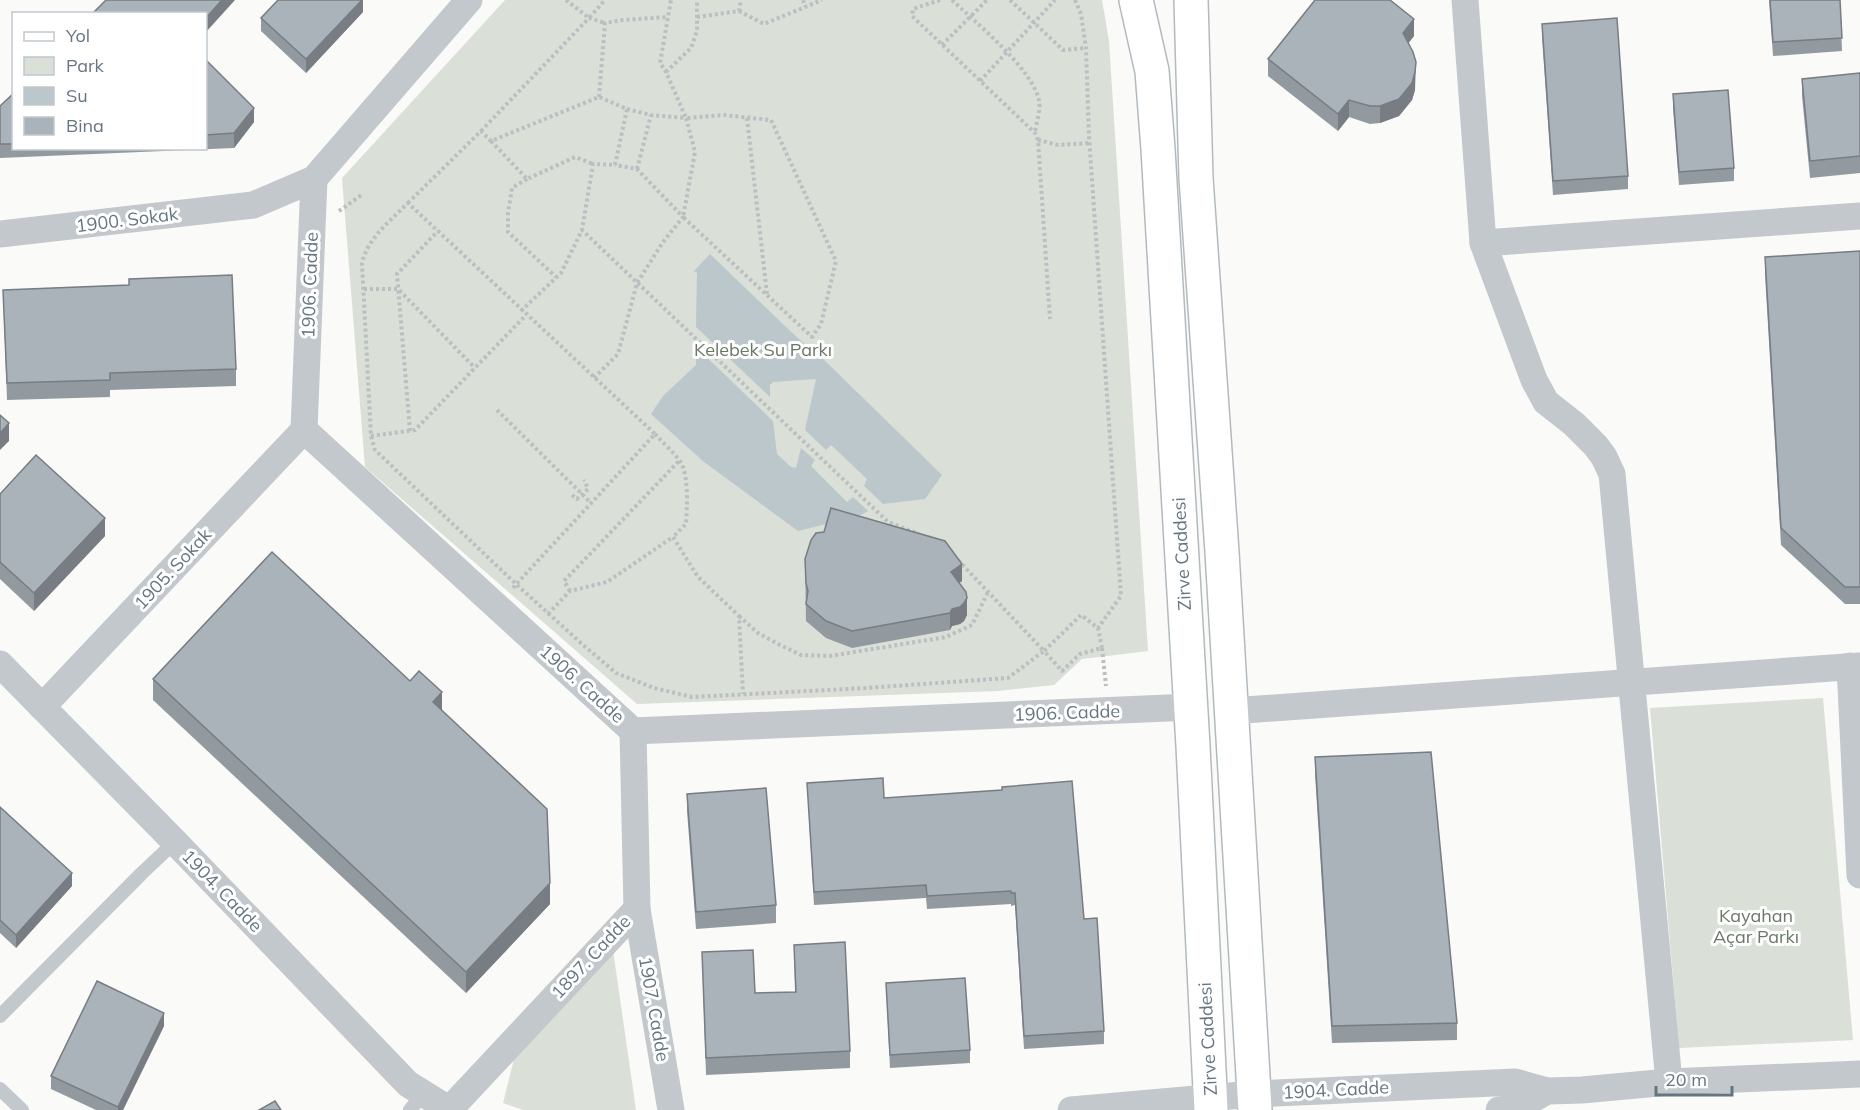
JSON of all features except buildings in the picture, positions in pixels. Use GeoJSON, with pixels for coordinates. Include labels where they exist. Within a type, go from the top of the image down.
{"type":"FeatureCollection","features":[{"type":"Feature","properties":{"kind":"main road","name":"Zirve Caddesi"},"geometry":{"type":"LineString","coordinates":[[1136,0],[1153,82],[1191,707],[1211,1104]]}},
{"type":"Feature","properties":{"kind":"main road"},"geometry":{"type":"LineString","coordinates":[[1191,0],[1197,178],[1222,552],[1254,1102]]}},
{"type":"Feature","properties":{"kind":"street"},"geometry":{"type":"LineString","coordinates":[[314,179],[470,0]]}},
{"type":"Feature","properties":{"kind":"street"},"geometry":{"type":"LineString","coordinates":[[1465,0],[1483,243],[1538,388],[1546,402],[1574,424],[1596,446],[1612,474],[1670,1082]]}},
{"type":"Feature","properties":{"kind":"street","name":"1900. Sokak"},"geometry":{"type":"LineString","coordinates":[[0,234],[253,205],[314,179]]}},
{"type":"Feature","properties":{"kind":"street","name":"1906. Cadde"},"geometry":{"type":"LineString","coordinates":[[314,179],[304,430],[633,731],[1191,707]]}},
{"type":"Feature","properties":{"kind":"street"},"geometry":{"type":"LineString","coordinates":[[1483,243],[1860,216]]}},
{"type":"Feature","properties":{"kind":"street","name":"1905. Sokak"},"geometry":{"type":"LineString","coordinates":[[42,707],[304,430]]}},
{"type":"Feature","properties":{"kind":"street","name":"1904. Cadde"},"geometry":{"type":"LineString","coordinates":[[0,664],[408,1084],[417,1102],[450,1110]]}},
{"type":"Feature","properties":{"kind":"street"},"geometry":{"type":"LineString","coordinates":[[1231,711],[1855,666],[1860,875]]}},
{"type":"Feature","properties":{"kind":"street","name":"1897. Cadde"},"geometry":{"type":"LineString","coordinates":[[450,1110],[637,909],[633,731]]}},
{"type":"Feature","properties":{"kind":"street","name":"1907. Cadde"},"geometry":{"type":"LineString","coordinates":[[637,909],[671,1110]]}},
{"type":"Feature","properties":{"kind":"street","name":"1904. Cadde"},"geometry":{"type":"LineString","coordinates":[[1071,1110],[1254,1102],[1515,1082],[1590,1100],[1670,1082],[1860,1074]]}},
{"type":"Feature","properties":{"kind":"street"},"geometry":{"type":"LineString","coordinates":[[1499,1110],[1517,1108],[1547,1090]]}},
{"type":"Feature","properties":{"kind":"lane"},"geometry":{"type":"LineString","coordinates":[[0,1016],[175,842]]}},
{"type":"Feature","properties":{"kind":"lane"},"geometry":{"type":"LineString","coordinates":[[0,1089],[22,1110]]}},
{"type":"Feature","properties":{"kind":"path"},"geometry":{"type":"LineString","coordinates":[[566,0],[589,18],[605,23],[668,17]]}},
{"type":"Feature","properties":{"kind":"path"},"geometry":{"type":"LineString","coordinates":[[605,0],[481,131],[370,242],[364,252],[362,263],[371,436],[375,450],[516,585],[616,673],[654,688],[692,697],[1008,678],[1044,651],[1081,615],[1098,628],[1108,711]]}},
{"type":"Feature","properties":{"kind":"path"},"geometry":{"type":"LineString","coordinates":[[594,378],[618,354],[637,283],[663,242],[683,217],[695,152],[686,118],[660,63],[671,0]]}},
{"type":"Feature","properties":{"kind":"path"},"geometry":{"type":"LineString","coordinates":[[666,72],[691,48],[697,31],[697,0]]}},
{"type":"Feature","properties":{"kind":"path"},"geometry":{"type":"LineString","coordinates":[[739,11],[741,0]]}},
{"type":"Feature","properties":{"kind":"path"},"geometry":{"type":"LineString","coordinates":[[803,0],[805,6]]}},
{"type":"Feature","properties":{"kind":"path"},"geometry":{"type":"LineString","coordinates":[[697,17],[739,11],[764,24],[822,0]]}},
{"type":"Feature","properties":{"kind":"path"},"geometry":{"type":"LineString","coordinates":[[940,0],[912,9],[912,16],[1035,134],[1038,140],[1050,319]]}},
{"type":"Feature","properties":{"kind":"path"},"geometry":{"type":"LineString","coordinates":[[952,0],[1008,53],[1034,86],[1040,102],[1035,134]]}},
{"type":"Feature","properties":{"kind":"path"},"geometry":{"type":"LineString","coordinates":[[942,45],[987,0]]}},
{"type":"Feature","properties":{"kind":"path"},"geometry":{"type":"LineString","coordinates":[[1010,0],[1063,50],[1086,48]]}},
{"type":"Feature","properties":{"kind":"path"},"geometry":{"type":"LineString","coordinates":[[980,81],[1055,0]]}},
{"type":"Feature","properties":{"kind":"path"},"geometry":{"type":"LineString","coordinates":[[1076,0],[1081,14],[1086,48],[1090,143],[1121,596],[1098,628]]}},
{"type":"Feature","properties":{"kind":"path"},"geometry":{"type":"LineString","coordinates":[[599,97],[605,23]]}},
{"type":"Feature","properties":{"kind":"path"},"geometry":{"type":"LineString","coordinates":[[491,141],[599,97],[627,110],[651,115],[686,118],[723,115],[771,120],[836,261],[821,324],[812,337],[683,217],[637,169],[592,164],[575,157],[512,188],[508,213],[508,232],[556,277]]}},
{"type":"Feature","properties":{"kind":"path"},"geometry":{"type":"LineString","coordinates":[[615,165],[627,110]]}},
{"type":"Feature","properties":{"kind":"path"},"geometry":{"type":"LineString","coordinates":[[637,169],[651,115]]}},
{"type":"Feature","properties":{"kind":"path"},"geometry":{"type":"LineString","coordinates":[[747,118],[767,295]]}},
{"type":"Feature","properties":{"kind":"path"},"geometry":{"type":"LineString","coordinates":[[481,131],[527,179]]}},
{"type":"Feature","properties":{"kind":"path"},"geometry":{"type":"LineString","coordinates":[[1038,140],[1058,144],[1090,143]]}},
{"type":"Feature","properties":{"kind":"path"},"geometry":{"type":"LineString","coordinates":[[521,310],[561,273],[582,230],[592,164]]}},
{"type":"Feature","properties":{"kind":"path"},"geometry":{"type":"LineString","coordinates":[[408,203],[655,434],[679,461],[684,473],[688,504],[686,525],[673,537],[606,582],[570,591],[548,614]]}},
{"type":"Feature","properties":{"kind":"path"},"geometry":{"type":"LineString","coordinates":[[582,230],[888,522],[927,537]]}},
{"type":"Feature","properties":{"kind":"path"},"geometry":{"type":"LineString","coordinates":[[410,431],[397,274],[438,231]]}},
{"type":"Feature","properties":{"kind":"path"},"geometry":{"type":"LineString","coordinates":[[364,289],[398,289],[476,368]]}},
{"type":"Feature","properties":{"kind":"path"},"geometry":{"type":"LineString","coordinates":[[371,436],[415,430],[526,315]]}},
{"type":"Feature","properties":{"kind":"path"},"geometry":{"type":"LineString","coordinates":[[497,410],[591,503]]}},
{"type":"Feature","properties":{"kind":"path"},"geometry":{"type":"LineString","coordinates":[[495,604],[516,585],[655,434]]}},
{"type":"Feature","properties":{"kind":"path"},"geometry":{"type":"LineString","coordinates":[[570,591],[564,581],[679,461]]}},
{"type":"Feature","properties":{"kind":"path"},"geometry":{"type":"LineString","coordinates":[[572,495],[577,499],[588,489],[584,480]]}},
{"type":"Feature","properties":{"kind":"path"},"geometry":{"type":"LineString","coordinates":[[673,537],[698,577],[739,616],[758,633],[801,655],[830,656],[946,637],[972,625],[988,592]]}},
{"type":"Feature","properties":{"kind":"path"},"geometry":{"type":"LineString","coordinates":[[951,552],[1062,671],[1080,654],[1102,648]]}},
{"type":"Feature","properties":{"kind":"path"},"geometry":{"type":"LineString","coordinates":[[739,616],[743,694]]}},
{"type":"Feature","properties":{"kind":"green space","name":"Kelebek Su Parkı"},"geometry":{"type":"Polygon","coordinates":[[[505,0],[1102,0],[1109,41],[1148,651],[1082,659],[1054,685],[998,691],[637,704],[365,467],[342,178],[505,0]]]}},
{"type":"Feature","properties":{"kind":"green space","name":"Kayahan Açar Parkı"},"geometry":{"type":"Polygon","coordinates":[[[1823,698],[1853,1040],[1679,1048],[1650,708],[1823,698]]]}},
{"type":"Feature","properties":{"kind":"green space"},"geometry":{"type":"Polygon","coordinates":[[[613,950],[636,1110],[523,1110],[503,1103],[514,1059],[613,950]]]}},
{"type":"Feature","properties":{"kind":"water"},"geometry":{"type":"Polygon","coordinates":[[[710,254],[787,328],[816,352],[942,475],[925,499],[883,504],[864,486],[867,479],[831,445],[826,450],[805,430],[816,379],[773,382],[770,385],[770,397],[696,327],[697,273],[694,271],[710,254]]]}},
{"type":"Feature","properties":{"kind":"water"},"geometry":{"type":"Polygon","coordinates":[[[696,347],[773,421],[777,454],[791,467],[796,468],[801,448],[815,460],[811,466],[847,502],[853,497],[868,511],[859,516],[798,531],[704,462],[651,414],[663,396],[696,365],[696,347]]]}}]}
